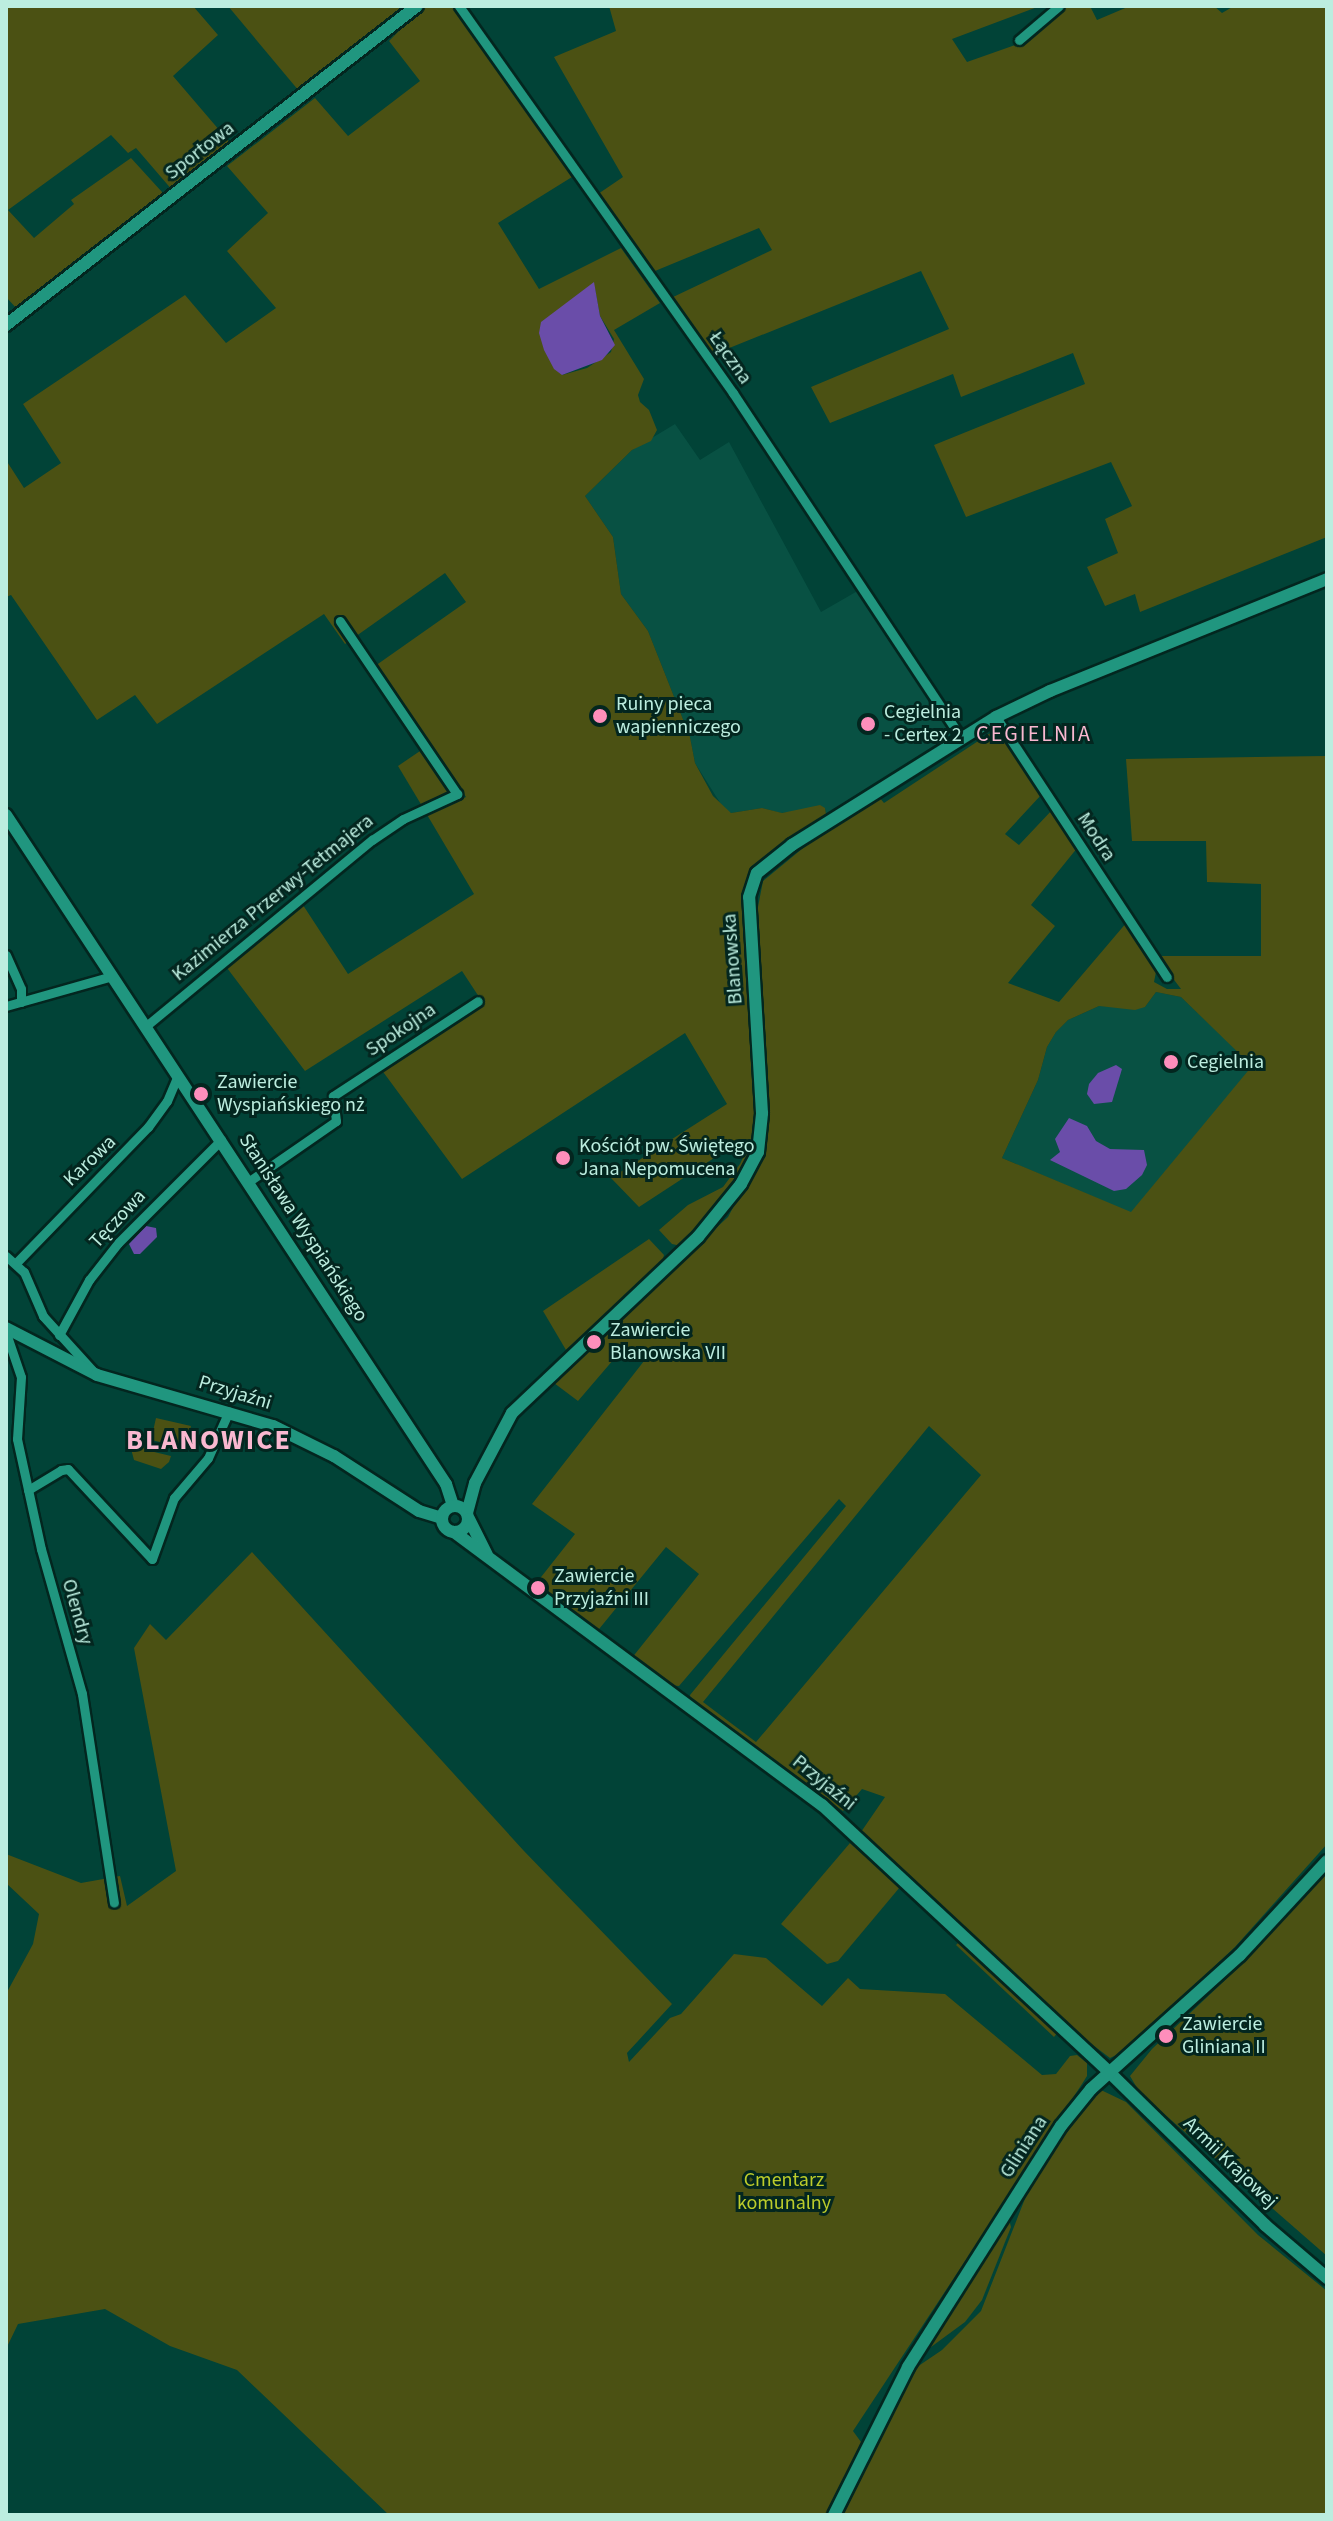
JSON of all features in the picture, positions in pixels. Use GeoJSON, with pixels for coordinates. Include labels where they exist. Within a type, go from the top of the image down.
{"type":"FeatureCollection","features":[{"type":"Feature","properties":{"kind":"street","name":"Sportowa"},"geometry":{"type":"LineString","coordinates":[[6,325],[417,6]]}},
{"type":"Feature","properties":{"kind":"street","name":"Łączna"},"geometry":{"type":"LineString","coordinates":[[459,6],[742,406],[961,737]]}},
{"type":"Feature","properties":{"kind":"street"},"geometry":{"type":"LineString","coordinates":[[1019,40],[1059,6]]}},
{"type":"Feature","properties":{"kind":"street","name":"Blanowska"},"geometry":{"type":"LineString","coordinates":[[468,1516],[475,1483],[512,1413],[698,1237],[741,1184],[758,1152],[762,1113],[749,909],[752,882],[757,873],[792,845],[996,717],[1050,691],[1327,579]]}},
{"type":"Feature","properties":{"kind":"street","name":"Kazimierza Przerwy-Tetmajera"},"geometry":{"type":"LineString","coordinates":[[146,1026],[372,840],[403,819],[457,794],[340,621]]}},
{"type":"Feature","properties":{"kind":"street","name":"Modra"},"geometry":{"type":"LineString","coordinates":[[996,717],[1167,977]]}},
{"type":"Feature","properties":{"kind":"street","name":"Stanisława Wyspiańskiego"},"geometry":{"type":"LineString","coordinates":[[6,815],[221,1140],[453,1501]]}},
{"type":"Feature","properties":{"kind":"street"},"geometry":{"type":"LineString","coordinates":[[6,955],[21,989],[21,1002]]}},
{"type":"Feature","properties":{"kind":"street"},"geometry":{"type":"LineString","coordinates":[[6,1006],[112,976]]}},
{"type":"Feature","properties":{"kind":"street","name":"Spokojna"},"geometry":{"type":"LineString","coordinates":[[248,1182],[336,1121],[333,1096],[478,1001]]}},
{"type":"Feature","properties":{"kind":"street","name":"Karowa"},"geometry":{"type":"LineString","coordinates":[[16,1263],[148,1127],[167,1101],[178,1075]]}},
{"type":"Feature","properties":{"kind":"street","name":"Tęczowa"},"geometry":{"type":"LineString","coordinates":[[59,1335],[89,1280],[118,1243],[221,1140]]}},
{"type":"Feature","properties":{"kind":"street"},"geometry":{"type":"LineString","coordinates":[[6,1256],[26,1276],[43,1316],[97,1375]]}},
{"type":"Feature","properties":{"kind":"street","name":"Przyjaźni"},"geometry":{"type":"LineString","coordinates":[[6,1331],[97,1375],[229,1411],[303,1440],[419,1511],[442,1518],[445,1528],[812,1797],[1110,2073]]}},
{"type":"Feature","properties":{"kind":"street","name":"Olendry"},"geometry":{"type":"LineString","coordinates":[[6,1331],[21,1377],[17,1439],[82,1694],[114,1903]]}},
{"type":"Feature","properties":{"kind":"street"},"geometry":{"type":"LineString","coordinates":[[28,1490],[68,1469],[152,1559],[174,1498],[208,1458],[229,1411]]}},
{"type":"Feature","properties":{"kind":"street"},"geometry":{"type":"LineString","coordinates":[[442,1518],[453,1501],[475,1483]]}},
{"type":"Feature","properties":{"kind":"street"},"geometry":{"type":"LineString","coordinates":[[453,1501],[468,1516],[465,1528],[454,1532]]}},
{"type":"Feature","properties":{"kind":"street","name":"Przyjaźni"},"geometry":{"type":"LineString","coordinates":[[468,1516],[487,1557]]}},
{"type":"Feature","properties":{"kind":"street","name":"Gliniana"},"geometry":{"type":"LineString","coordinates":[[834,2515],[908,2367],[1061,2126],[1091,2089],[1240,1955],[1327,1861]]}},
{"type":"Feature","properties":{"kind":"street","name":"Armii Krajowej"},"geometry":{"type":"LineString","coordinates":[[1110,2073],[1265,2225],[1327,2278]]}},
{"type":"Feature","properties":{"kind":"shaded area"},"geometry":{"type":"Polygon","coordinates":[[[594,282],[600,316],[615,345],[602,360],[562,375],[554,369],[544,350],[539,333],[541,322],[594,282]]]}},
{"type":"Feature","properties":{"kind":"shaded area"},"geometry":{"type":"Polygon","coordinates":[[[675,424],[700,460],[729,442],[821,612],[861,589],[951,735],[826,814],[825,808],[781,813],[762,808],[731,813],[724,809],[695,763],[690,737],[648,631],[621,594],[613,537],[585,496],[632,450],[675,424]]]}},
{"type":"Feature","properties":{"kind":"shaded area"},"geometry":{"type":"Polygon","coordinates":[[[1156,992],[1181,997],[1253,1066],[1131,1213],[1002,1158],[1056,1032],[1068,1020],[1099,1006],[1145,1007],[1156,992]]]}},
{"type":"Feature","properties":{"kind":"shaded area"},"geometry":{"type":"Polygon","coordinates":[[[1116,1065],[1122,1069],[1112,1102],[1094,1104],[1087,1094],[1089,1084],[1098,1073],[1116,1065]]]}},
{"type":"Feature","properties":{"kind":"shaded area"},"geometry":{"type":"Polygon","coordinates":[[[1069,1118],[1087,1126],[1096,1141],[1110,1149],[1144,1150],[1147,1165],[1142,1175],[1126,1189],[1114,1191],[1050,1160],[1060,1152],[1055,1139],[1069,1118]]]}},
{"type":"Feature","properties":{"kind":"shaded area"},"geometry":{"type":"Polygon","coordinates":[[[146,1226],[156,1228],[157,1237],[140,1254],[134,1254],[129,1244],[146,1226]]]}},
{"type":"Feature","properties":{"kind":"green space"},"geometry":{"type":"Polygon","coordinates":[[[6,6],[193,6],[218,35],[173,76],[232,145],[173,191],[136,148],[128,153],[111,135],[8,210],[34,238],[74,204],[71,200],[131,158],[162,192],[162,198],[18,310],[6,297],[6,6]]]}},
{"type":"Feature","properties":{"kind":"green space"},"geometry":{"type":"Polygon","coordinates":[[[228,6],[409,6],[299,91],[228,6]]]}},
{"type":"Feature","properties":{"kind":"green space"},"geometry":{"type":"Polygon","coordinates":[[[424,6],[452,6],[572,177],[498,223],[539,289],[621,248],[660,303],[614,330],[644,379],[638,395],[640,402],[649,410],[657,430],[651,441],[632,450],[585,496],[613,537],[621,594],[648,631],[690,737],[695,763],[713,796],[731,813],[762,808],[782,813],[820,805],[825,808],[826,814],[773,850],[748,877],[744,926],[757,1106],[752,1151],[733,1186],[681,1246],[672,1244],[659,1230],[688,1205],[723,1187],[740,1164],[745,1153],[742,1147],[734,1145],[639,1207],[611,1178],[727,1104],[685,1033],[462,1179],[381,1069],[483,1003],[462,971],[305,1071],[224,964],[301,902],[348,974],[474,894],[426,813],[466,797],[375,666],[466,602],[445,573],[345,644],[324,614],[157,724],[135,695],[97,720],[11,595],[6,597],[6,460],[24,488],[61,463],[23,404],[185,295],[226,343],[276,308],[227,251],[268,213],[227,166],[315,98],[348,136],[420,81],[389,41],[424,6]],[[595,289],[562,375],[587,368],[611,352],[614,339],[600,316],[595,289]]]}},
{"type":"Feature","properties":{"kind":"green space"},"geometry":{"type":"Polygon","coordinates":[[[609,6],[1040,6],[952,39],[967,62],[1021,43],[1067,6],[1090,6],[1097,20],[1130,6],[1214,6],[1222,13],[1234,6],[1327,6],[1327,537],[1140,612],[1135,594],[1105,606],[1087,567],[1118,553],[1105,519],[1132,506],[1111,462],[966,517],[934,445],[1085,384],[1073,353],[961,397],[953,374],[830,423],[811,387],[949,329],[921,271],[712,355],[671,298],[772,250],[759,228],[655,271],[598,194],[623,177],[554,57],[616,31],[609,6]]]}},
{"type":"Feature","properties":{"kind":"green space"},"geometry":{"type":"Polygon","coordinates":[[[998,728],[1042,794],[1005,834],[1019,845],[1053,809],[1078,847],[1031,905],[1055,926],[1008,983],[1059,1002],[1127,922],[1157,967],[1154,982],[1167,989],[1181,989],[1156,956],[1261,956],[1261,884],[1207,882],[1206,841],[1132,841],[1126,759],[1327,756],[1327,1844],[1235,1947],[1123,2052],[1110,2058],[1065,2024],[861,1832],[885,1797],[862,1789],[843,1811],[691,1702],[690,1695],[846,1506],[839,1499],[679,1686],[668,1685],[631,1659],[699,1574],[666,1547],[595,1634],[534,1586],[575,1534],[532,1504],[644,1361],[626,1345],[578,1401],[550,1380],[728,1217],[764,1149],[768,1118],[757,912],[763,881],[814,839],[879,797],[884,803],[998,728]],[[1156,992],[1145,1007],[1135,1010],[1099,1006],[1068,1020],[1056,1032],[1002,1158],[1131,1212],[1252,1066],[1181,997],[1156,992]],[[929,1426],[703,1702],[756,1742],[981,1475],[929,1426]]]}},
{"type":"Feature","properties":{"kind":"green space"},"geometry":{"type":"Polygon","coordinates":[[[420,751],[448,788],[446,795],[422,806],[398,766],[420,751]]]}},
{"type":"Feature","properties":{"kind":"green space"},"geometry":{"type":"Polygon","coordinates":[[[649,1239],[664,1255],[662,1262],[566,1350],[543,1311],[649,1239]]]}},
{"type":"Feature","properties":{"kind":"green space"},"geometry":{"type":"Polygon","coordinates":[[[156,1418],[191,1426],[186,1448],[151,1440],[156,1418]]]}},
{"type":"Feature","properties":{"kind":"green space"},"geometry":{"type":"Polygon","coordinates":[[[132,1440],[151,1446],[150,1451],[171,1456],[169,1462],[161,1469],[134,1460],[130,1445],[132,1440]]]}},
{"type":"Feature","properties":{"kind":"green space","name":"Cmentarz komunalny"},"geometry":{"type":"Polygon","coordinates":[[[252,1552],[524,1851],[672,2004],[627,2053],[629,2062],[670,2018],[681,2014],[734,1954],[766,1958],[822,2006],[848,1978],[860,1989],[945,1994],[1042,2075],[1056,2074],[1070,2056],[1077,2055],[1087,2063],[1087,2076],[1082,2084],[853,2431],[861,2442],[828,2515],[389,2515],[237,2370],[170,2346],[105,2309],[18,2324],[6,2349],[6,1994],[33,1944],[39,1914],[6,1883],[6,1854],[81,1883],[120,1876],[127,1906],[176,1871],[134,1648],[150,1624],[166,1640],[252,1552]]]}},
{"type":"Feature","properties":{"kind":"green space"},"geometry":{"type":"Polygon","coordinates":[[[850,1843],[900,1887],[838,1961],[827,1964],[781,1924],[850,1843]]]}},
{"type":"Feature","properties":{"kind":"green space"},"geometry":{"type":"Polygon","coordinates":[[[1327,1867],[1327,2256],[1140,2093],[1130,2076],[1152,2049],[1240,1966],[1327,1867]]]}},
{"type":"Feature","properties":{"kind":"green space"},"geometry":{"type":"Polygon","coordinates":[[[960,1941],[1058,2032],[1054,2037],[956,1945],[960,1941]]]}},
{"type":"Feature","properties":{"kind":"green space"},"geometry":{"type":"Polygon","coordinates":[[[1101,2090],[1126,2102],[1258,2235],[1327,2291],[1327,2515],[841,2515],[914,2369],[942,2350],[981,2311],[1026,2196],[1065,2127],[1094,2093],[1101,2090]]]}},
{"type":"Feature","properties":{"kind":"green space"},"geometry":{"type":"Polygon","coordinates":[[[1009,2219],[1011,2227],[982,2300],[965,2322],[931,2347],[930,2342],[1009,2219]]]}},
{"type":"Feature","properties":{"kind":"place","name":"Ruiny pieca wapienniczego"},"geometry":{"type":"Point","coordinates":[600,716]}},
{"type":"Feature","properties":{"kind":"place","name":"Cegielnia - Certex 2"},"geometry":{"type":"Point","coordinates":[868,724]}},
{"type":"Feature","properties":{"kind":"place","name":"Cegielnia"},"geometry":{"type":"Point","coordinates":[1171,1062]}},
{"type":"Feature","properties":{"kind":"place","name":"Zawiercie Wyspiańskiego nż"},"geometry":{"type":"Point","coordinates":[201,1094]}},
{"type":"Feature","properties":{"kind":"place","name":"Kościół pw. Świętego Jana Nepomucena"},"geometry":{"type":"Point","coordinates":[563,1158]}},
{"type":"Feature","properties":{"kind":"place","name":"Zawiercie Blanowska VII"},"geometry":{"type":"Point","coordinates":[594,1342]}},
{"type":"Feature","properties":{"kind":"place","name":"Zawiercie Przyjaźni III"},"geometry":{"type":"Point","coordinates":[538,1588]}},
{"type":"Feature","properties":{"kind":"place","name":"Zawiercie Gliniana II"},"geometry":{"type":"Point","coordinates":[1166,2036]}},
{"type":"Feature","properties":{"kind":"district","name":"CEGIELNIA"},"geometry":{"type":"Point","coordinates":[1034,735]}},
{"type":"Feature","properties":{"kind":"district","name":"BLANOWICE"},"geometry":{"type":"Point","coordinates":[209,1440]}}]}
